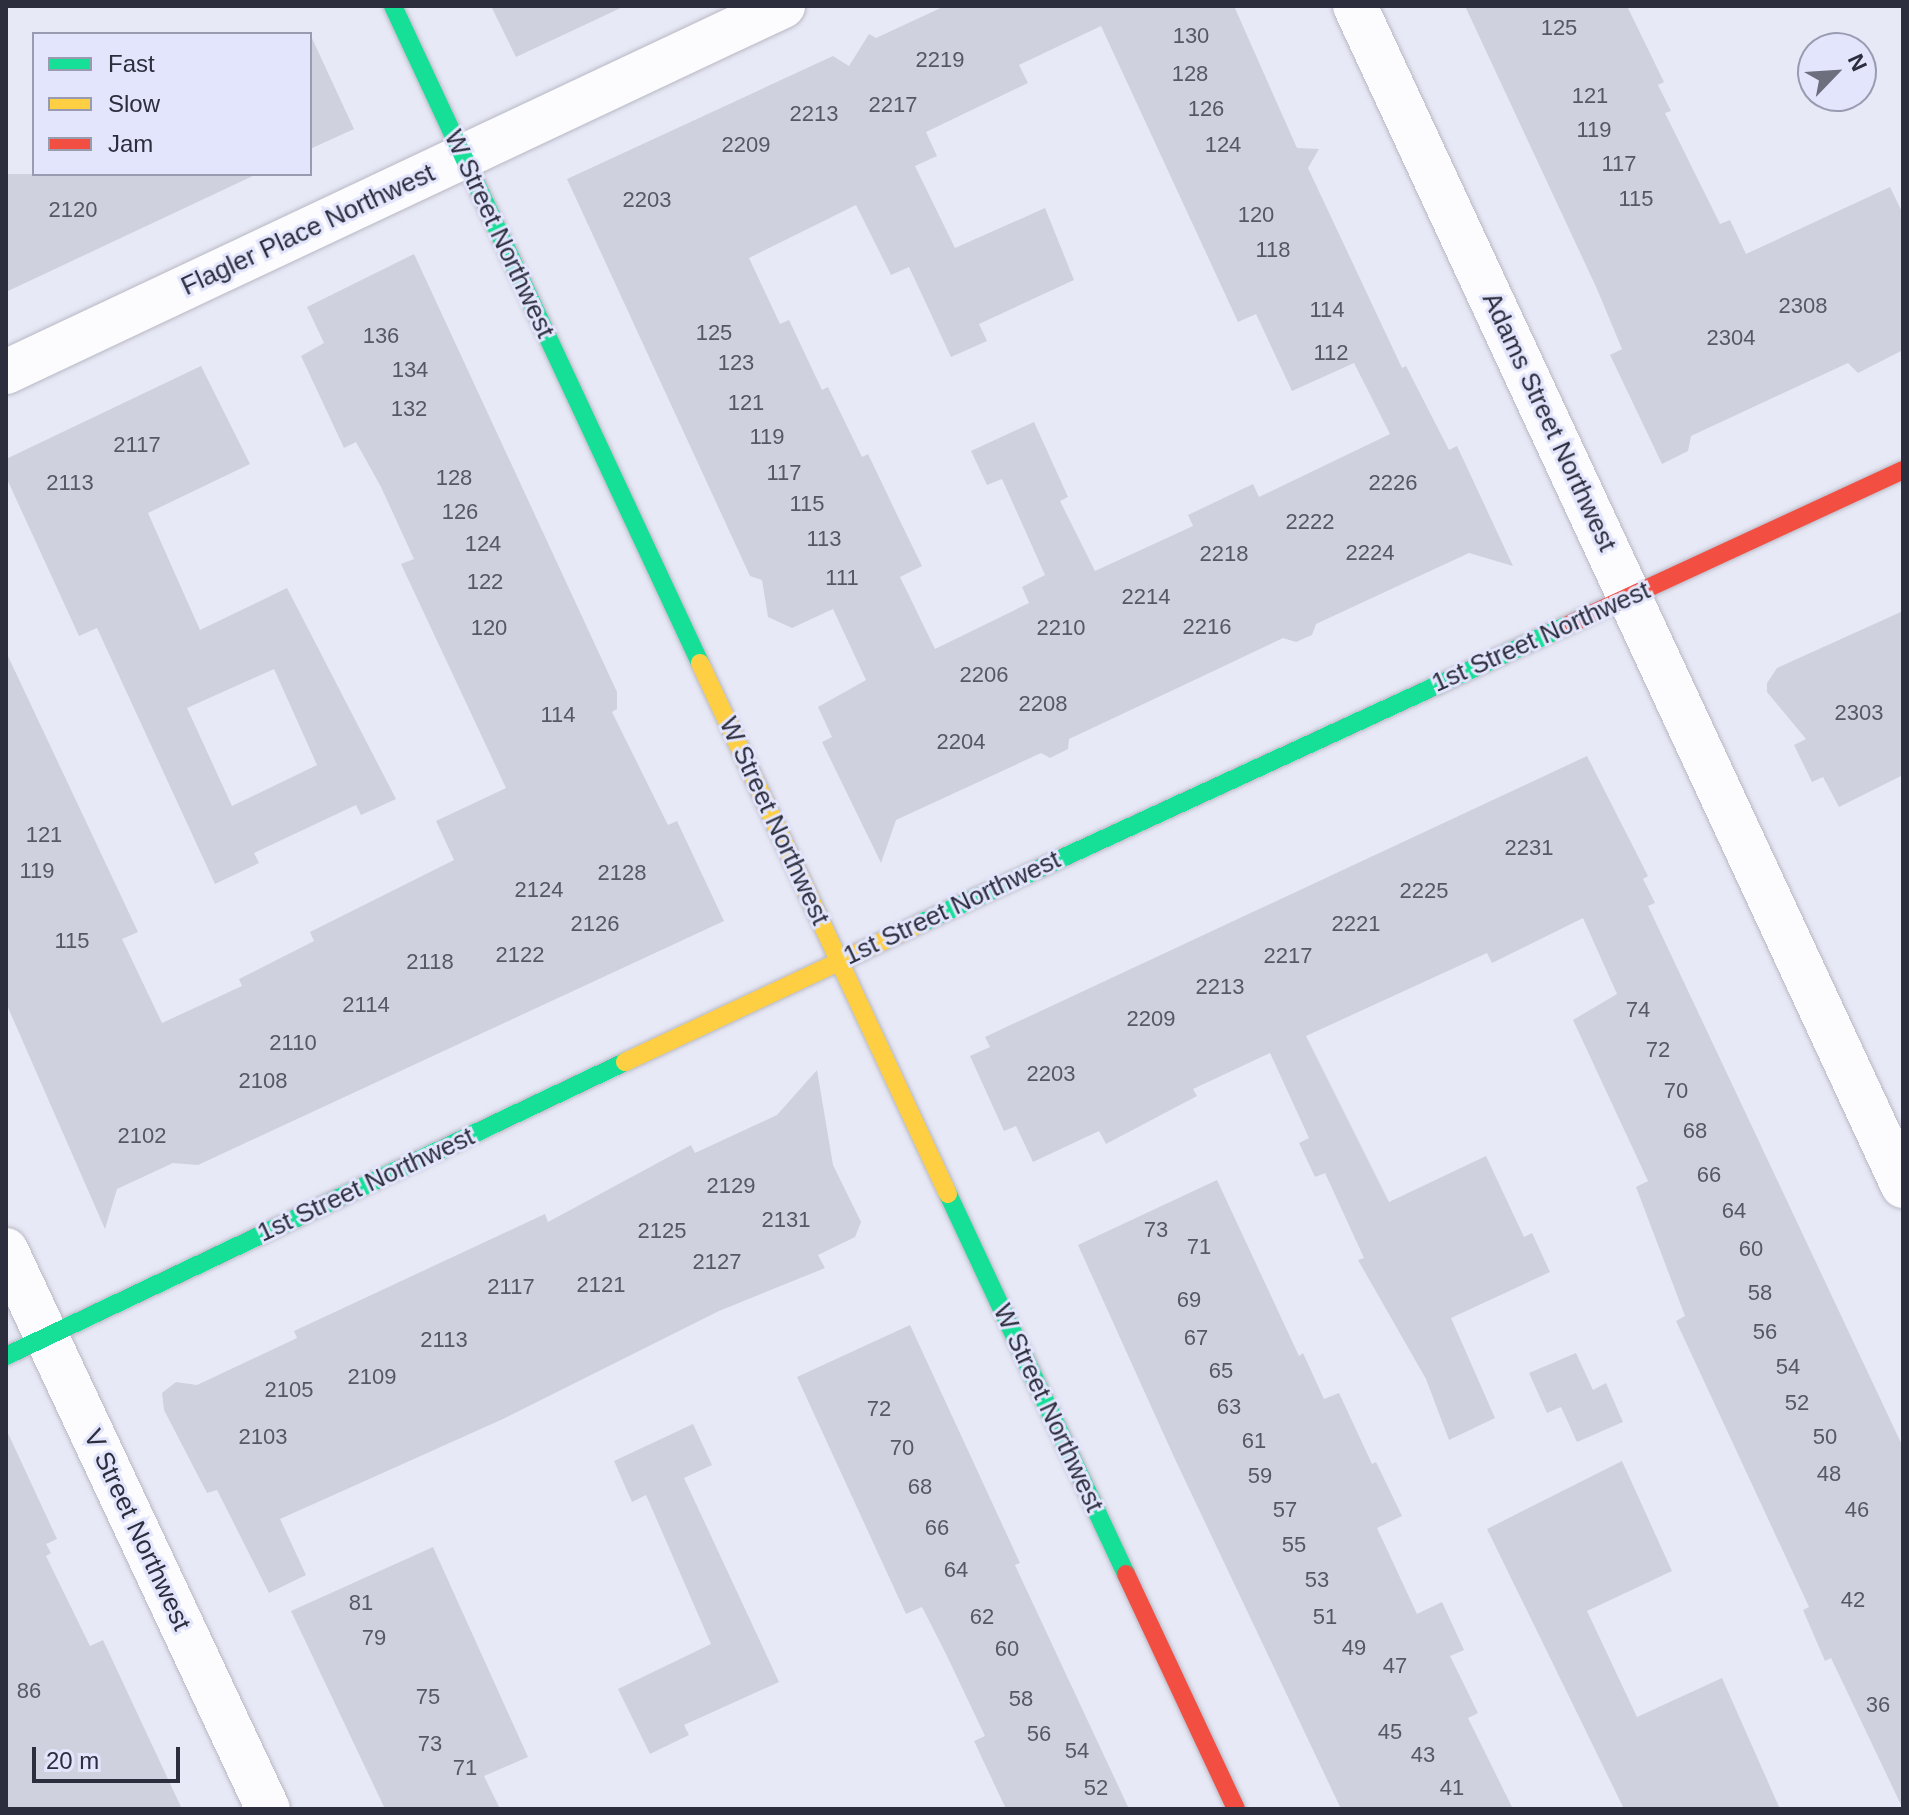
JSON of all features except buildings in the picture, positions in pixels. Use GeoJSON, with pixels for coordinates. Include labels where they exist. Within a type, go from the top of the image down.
{"type":"FeatureCollection","features":[{"type":"Feature","properties":{"kind":"street","name":"W Street Northwest"},"geometry":{"type":"LineString","coordinates":[[393,6],[1236,1809]]}},
{"type":"Feature","properties":{"kind":"street","name":"Flagler Place Northwest"},"geometry":{"type":"LineString","coordinates":[[6,372],[783,6]]}},
{"type":"Feature","properties":{"kind":"street","name":"Adams Street Northwest"},"geometry":{"type":"LineString","coordinates":[[1355,6],[1903,1186]]}},
{"type":"Feature","properties":{"kind":"street","name":"1st Street Northwest"},"geometry":{"type":"LineString","coordinates":[[6,1356],[839,961],[1903,470]]}},
{"type":"Feature","properties":{"kind":"street","name":"V Street Northwest"},"geometry":{"type":"LineString","coordinates":[[6,1250],[268,1809]]}},
{"type":"Feature","properties":{"kind":"traffic: fast"},"geometry":{"type":"LineString","coordinates":[[393,6],[700,663]]}},
{"type":"Feature","properties":{"kind":"traffic: fast"},"geometry":{"type":"LineString","coordinates":[[919,924],[1570,624]]}},
{"type":"Feature","properties":{"kind":"traffic: fast"},"geometry":{"type":"LineString","coordinates":[[6,1356],[625,1062]]}},
{"type":"Feature","properties":{"kind":"traffic: fast"},"geometry":{"type":"LineString","coordinates":[[948,1194],[1126,1574]]}},
{"type":"Feature","properties":{"kind":"traffic: slow"},"geometry":{"type":"LineString","coordinates":[[700,663],[948,1194]]}},
{"type":"Feature","properties":{"kind":"traffic: slow"},"geometry":{"type":"LineString","coordinates":[[625,1062],[919,924]]}},
{"type":"Feature","properties":{"kind":"traffic: jam"},"geometry":{"type":"LineString","coordinates":[[1570,624],[1903,470]]}},
{"type":"Feature","properties":{"kind":"traffic: jam"},"geometry":{"type":"LineString","coordinates":[[1126,1574],[1236,1809]]}}]}
